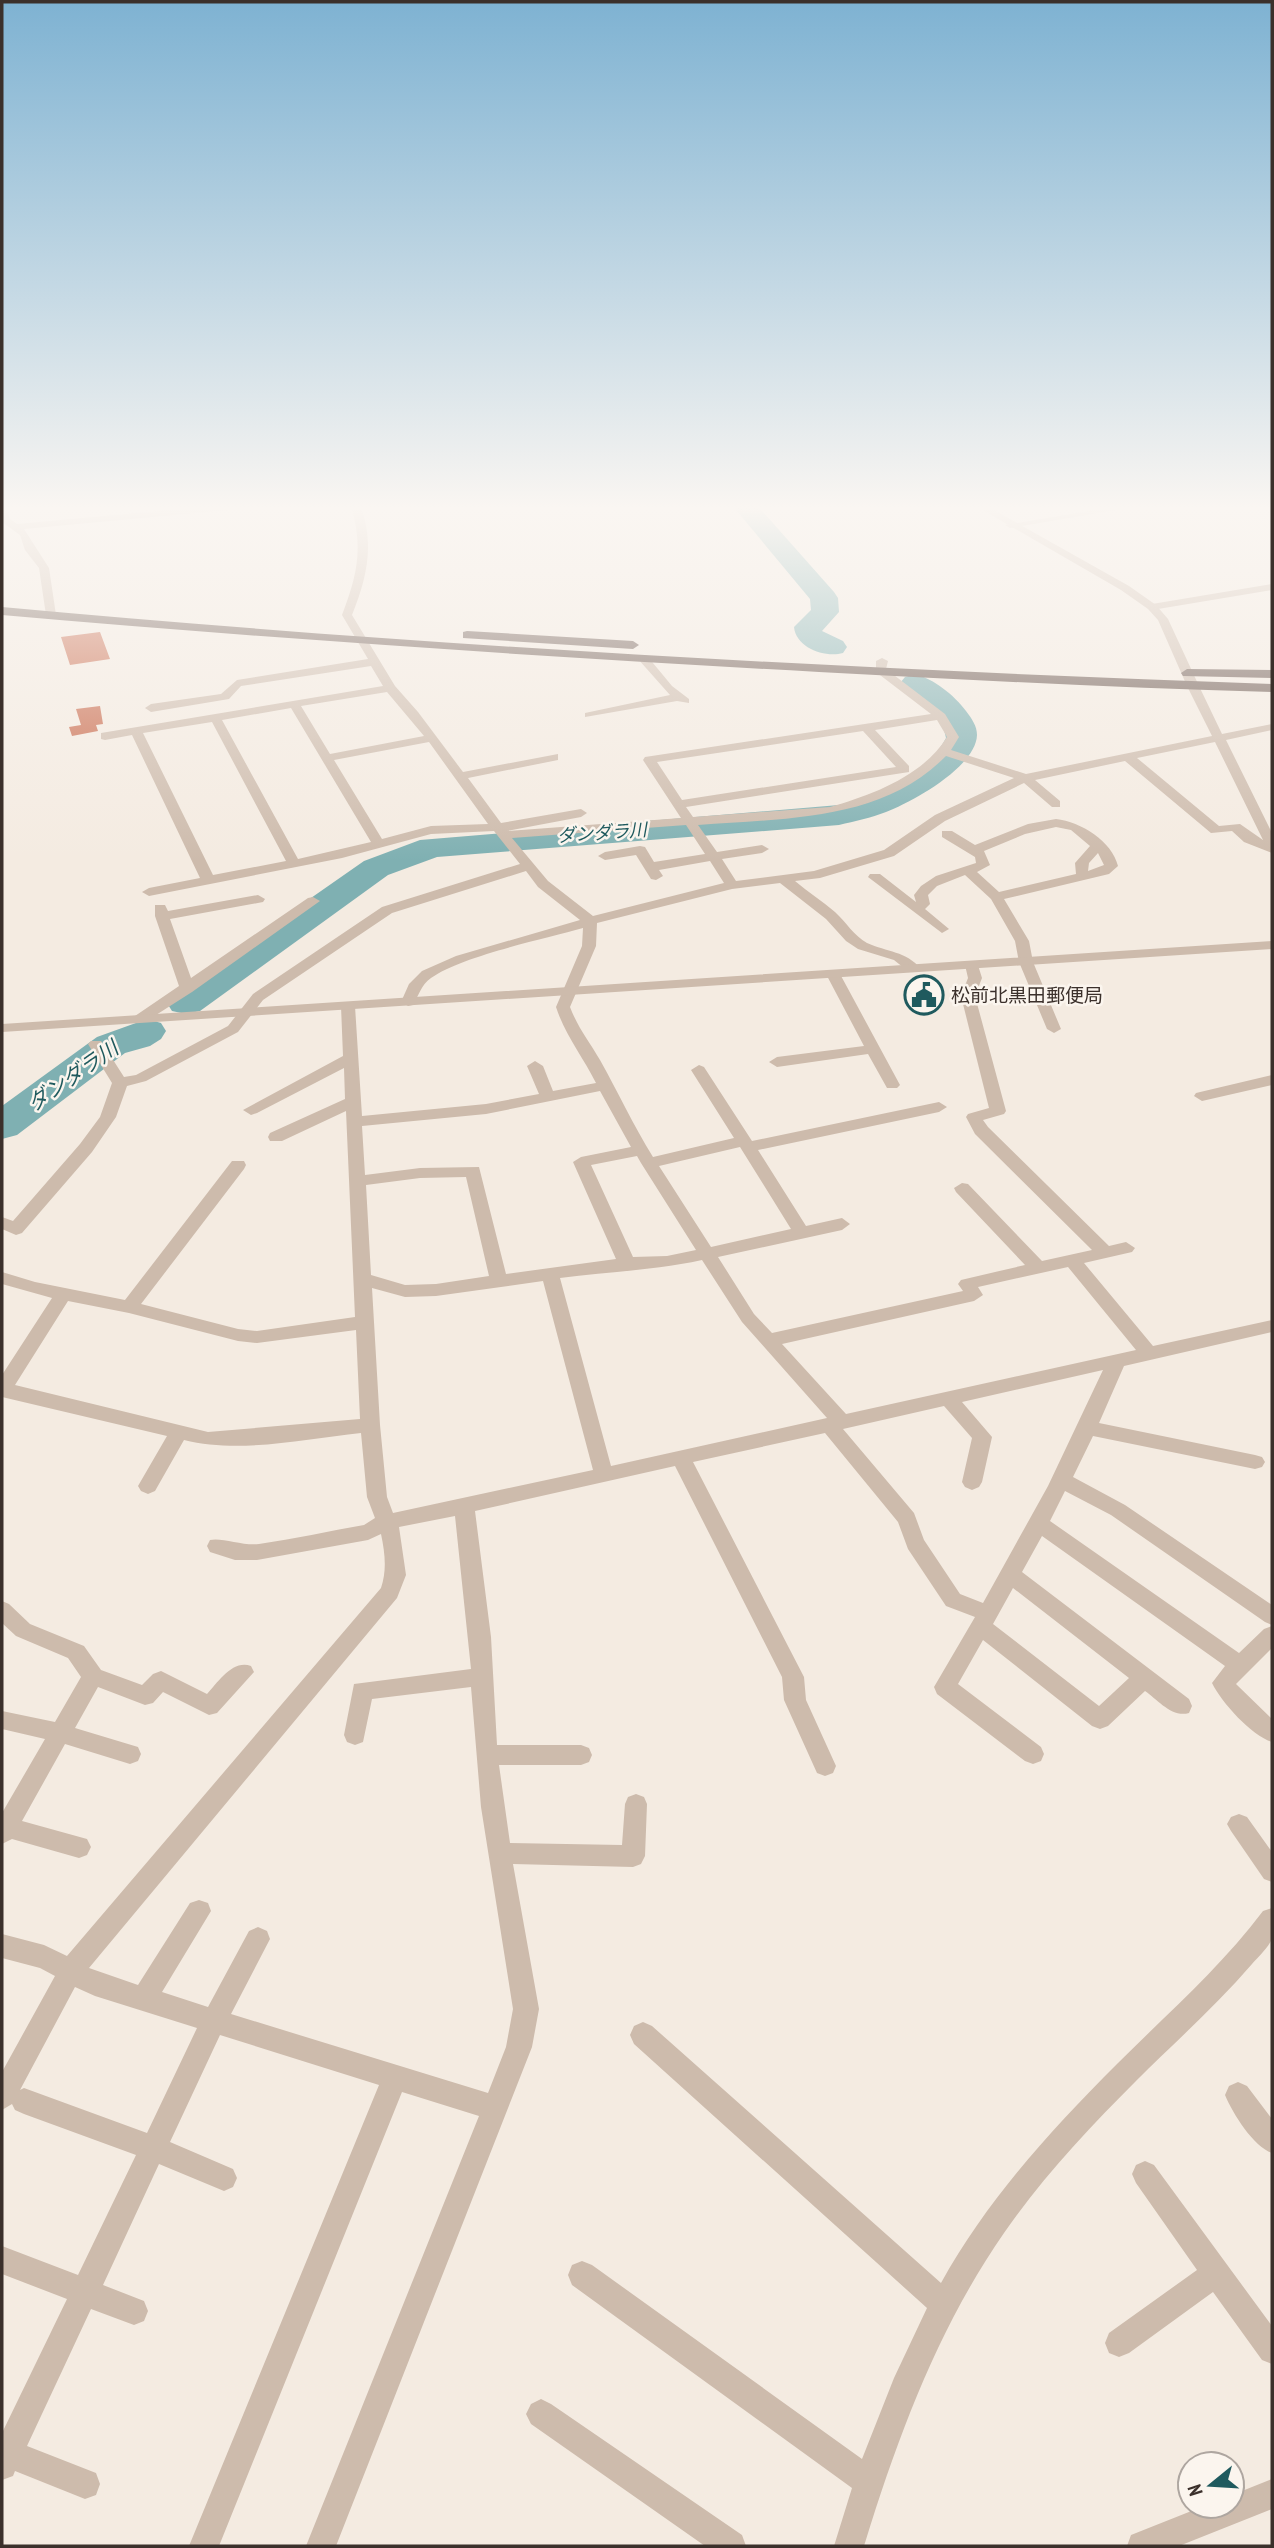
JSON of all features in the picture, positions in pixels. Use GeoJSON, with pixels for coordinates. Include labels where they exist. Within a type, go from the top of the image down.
{"type":"FeatureCollection","features":[{"type":"Feature","properties":{"kind":"highway"},"geometry":{"type":"LineString","coordinates":[[190,624],[360,641],[644,659],[1272,674]]}},
{"type":"Feature","properties":{"kind":"highway"},"geometry":{"type":"LineString","coordinates":[[284,624],[1193,686],[1272,688]]}},
{"type":"Feature","properties":{"kind":"street"},"geometry":{"type":"LineString","coordinates":[[350,624],[390,688],[500,831],[543,884],[590,920]]}},
{"type":"Feature","properties":{"kind":"street"},"geometry":{"type":"LineString","coordinates":[[1165,624],[1217,739],[1272,844]]}},
{"type":"Feature","properties":{"kind":"street"},"geometry":{"type":"LineString","coordinates":[[589,715],[683,700],[644,659]]}},
{"type":"Feature","properties":{"kind":"street"},"geometry":{"type":"LineString","coordinates":[[151,708],[225,697],[237,683],[373,662]]}},
{"type":"Feature","properties":{"kind":"street"},"geometry":{"type":"LineString","coordinates":[[881,665],[941,716],[953,737],[951,754]]}},
{"type":"Feature","properties":{"kind":"street"},"geometry":{"type":"LineString","coordinates":[[105,736],[390,688]]}},
{"type":"Feature","properties":{"kind":"street"},"geometry":{"type":"LineString","coordinates":[[294,704],[378,843]]}},
{"type":"Feature","properties":{"kind":"street"},"geometry":{"type":"LineString","coordinates":[[732,885],[649,760],[941,716]]}},
{"type":"Feature","properties":{"kind":"street"},"geometry":{"type":"LineString","coordinates":[[215,717],[294,863]]}},
{"type":"Feature","properties":{"kind":"street"},"geometry":{"type":"LineString","coordinates":[[408,1002],[416,984],[427,974],[443,966],[590,920],[732,885],[840,870],[889,853],[940,818],[1025,778],[1272,727]]}},
{"type":"Feature","properties":{"kind":"street"},"geometry":{"type":"LineString","coordinates":[[678,804],[905,769],[867,728]]}},
{"type":"Feature","properties":{"kind":"street"},"geometry":{"type":"LineString","coordinates":[[136,731],[208,880]]}},
{"type":"Feature","properties":{"kind":"street"},"geometry":{"type":"LineString","coordinates":[[326,758],[431,738]]}},
{"type":"Feature","properties":{"kind":"street"},"geometry":{"type":"LineString","coordinates":[[149,892],[294,863],[431,830],[500,831],[689,822],[831,811],[866,802],[951,754],[1025,778],[1056,804]]}},
{"type":"Feature","properties":{"kind":"street"},"geometry":{"type":"LineString","coordinates":[[460,776],[554,757]]}},
{"type":"Feature","properties":{"kind":"street"},"geometry":{"type":"LineString","coordinates":[[1127,757],[1216,830],[1235,827],[1249,839],[1272,844]]}},
{"type":"Feature","properties":{"kind":"street"},"geometry":{"type":"LineString","coordinates":[[500,831],[581,813]]}},
{"type":"Feature","properties":{"kind":"street"},"geometry":{"type":"LineString","coordinates":[[975,850],[1012,835],[1065,823],[1088,836],[1109,857],[1111,866],[1104,871],[996,897]]}},
{"type":"Feature","properties":{"kind":"street"},"geometry":{"type":"LineString","coordinates":[[916,909],[923,904],[921,895],[924,889],[937,881],[983,865],[984,860],[975,850],[947,834]]}},
{"type":"Feature","properties":{"kind":"street"},"geometry":{"type":"LineString","coordinates":[[1084,876],[1080,870],[1081,864],[1098,846]]}},
{"type":"Feature","properties":{"kind":"street"},"geometry":{"type":"LineString","coordinates":[[605,856],[640,850],[654,873],[713,857],[762,849]]}},
{"type":"Feature","properties":{"kind":"street"},"geometry":{"type":"LineString","coordinates":[[120,1083],[141,1078],[233,1028],[258,996],[387,910],[529,866]]}},
{"type":"Feature","properties":{"kind":"street"},"geometry":{"type":"LineString","coordinates":[[968,871],[996,897],[1022,941],[1026,962],[1054,1029]]}},
{"type":"Feature","properties":{"kind":"street"},"geometry":{"type":"LineString","coordinates":[[875,877],[942,929]]}},
{"type":"Feature","properties":{"kind":"street"},"geometry":{"type":"LineString","coordinates":[[782,878],[831,916],[851,938],[863,946],[899,957],[914,969]]}},
{"type":"Feature","properties":{"kind":"street"},"geometry":{"type":"LineString","coordinates":[[187,989],[161,912],[263,909],[313,901]]}},
{"type":"Feature","properties":{"kind":"street"},"geometry":{"type":"LineString","coordinates":[[140,1019],[187,989],[263,909]]}},
{"type":"Feature","properties":{"kind":"street"},"geometry":{"type":"LineString","coordinates":[[590,920],[589,946],[564,1007],[571,1030],[591,1058],[604,1086],[645,1156],[748,1318],[836,1423],[906,1519],[915,1543],[953,1600],[984,1619],[1100,1719],[1144,1678]]}},
{"type":"Feature","properties":{"kind":"street"},"geometry":{"type":"LineString","coordinates":[[2,1028],[1272,946]]}},
{"type":"Feature","properties":{"kind":"street"},"geometry":{"type":"LineString","coordinates":[[972,965],[975,978],[968,996],[998,1111],[974,1117],[981,1130],[1106,1253]]}},
{"type":"Feature","properties":{"kind":"street"},"geometry":{"type":"LineString","coordinates":[[833,974],[892,1085]]}},
{"type":"Feature","properties":{"kind":"street"},"geometry":{"type":"LineString","coordinates":[[224,2178],[153,2148],[8,2095],[71,1970],[390,1592],[396,1575],[392,1536],[377,1497],[370,1424],[348,1006]]}},
{"type":"Feature","properties":{"kind":"street"},"geometry":{"type":"LineString","coordinates":[[777,1062],[874,1049]]}},
{"type":"Feature","properties":{"kind":"street"},"geometry":{"type":"LineString","coordinates":[[99,1051],[120,1083]]}},
{"type":"Feature","properties":{"kind":"street"},"geometry":{"type":"LineString","coordinates":[[251,1110],[351,1058]]}},
{"type":"Feature","properties":{"kind":"street"},"geometry":{"type":"LineString","coordinates":[[535,1066],[547,1095]]}},
{"type":"Feature","properties":{"kind":"street"},"geometry":{"type":"LineString","coordinates":[[699,1070],[802,1233]]}},
{"type":"Feature","properties":{"kind":"street"},"geometry":{"type":"LineString","coordinates":[[1202,1096],[1272,1080]]}},
{"type":"Feature","properties":{"kind":"street"},"geometry":{"type":"LineString","coordinates":[[2,1223],[16,1229],[48,1195],[108,1117],[120,1083]]}},
{"type":"Feature","properties":{"kind":"street"},"geometry":{"type":"LineString","coordinates":[[354,1122],[486,1109],[604,1086]]}},
{"type":"Feature","properties":{"kind":"street"},"geometry":{"type":"LineString","coordinates":[[276,1137],[353,1101]]}},
{"type":"Feature","properties":{"kind":"street"},"geometry":{"type":"LineString","coordinates":[[627,1263],[580,1162],[746,1144],[922,1118],[939,1107]]}},
{"type":"Feature","properties":{"kind":"street"},"geometry":{"type":"LineString","coordinates":[[130,1307],[238,1165]]}},
{"type":"Feature","properties":{"kind":"street"},"geometry":{"type":"LineString","coordinates":[[357,1181],[420,1173],[474,1171],[499,1281]]}},
{"type":"Feature","properties":{"kind":"street"},"geometry":{"type":"LineString","coordinates":[[962,1188],[1039,1269]]}},
{"type":"Feature","properties":{"kind":"street"},"geometry":{"type":"LineString","coordinates":[[363,1279],[405,1291],[436,1290],[627,1263],[667,1262],[842,1224]]}},
{"type":"Feature","properties":{"kind":"street"},"geometry":{"type":"LineString","coordinates":[[767,1341],[974,1295],[967,1284],[1126,1248]]}},
{"type":"Feature","properties":{"kind":"street"},"geometry":{"type":"LineString","coordinates":[[1073,1261],[1149,1353]]}},
{"type":"Feature","properties":{"kind":"street"},"geometry":{"type":"LineString","coordinates":[[550,1275],[604,1475]]}},
{"type":"Feature","properties":{"kind":"street"},"geometry":{"type":"LineString","coordinates":[[2,1278],[63,1295],[130,1307],[238,1335],[257,1337],[365,1322]]}},
{"type":"Feature","properties":{"kind":"street"},"geometry":{"type":"LineString","coordinates":[[63,1295],[2,1389],[208,1439],[242,1438],[370,1424]]}},
{"type":"Feature","properties":{"kind":"street"},"geometry":{"type":"LineString","coordinates":[[217,1546],[235,1552],[257,1552],[368,1532],[386,1522],[1272,1326]]}},
{"type":"Feature","properties":{"kind":"street"},"geometry":{"type":"LineString","coordinates":[[1032,1754],[945,1687],[1063,1481],[1090,1428],[1118,1360]]}},
{"type":"Feature","properties":{"kind":"street"},"geometry":{"type":"LineString","coordinates":[[948,1398],[982,1437],[972,1482]]}},
{"type":"Feature","properties":{"kind":"street"},"geometry":{"type":"LineString","coordinates":[[1090,1428],[1255,1462]]}},
{"type":"Feature","properties":{"kind":"street"},"geometry":{"type":"LineString","coordinates":[[148,1486],[179,1432]]}},
{"type":"Feature","properties":{"kind":"street"},"geometry":{"type":"LineString","coordinates":[[681,1458],[793,1677],[795,1700],[825,1766]]}},
{"type":"Feature","properties":{"kind":"street"},"geometry":{"type":"LineString","coordinates":[[1063,1481],[1118,1510],[1272,1616]]}},
{"type":"Feature","properties":{"kind":"street"},"geometry":{"type":"LineString","coordinates":[[321,2546],[519,2047],[526,2009],[499,1853],[486,1755],[480,1637],[464,1506]]}},
{"type":"Feature","properties":{"kind":"street"},"geometry":{"type":"LineString","coordinates":[[1039,1524],[1240,1665]]}},
{"type":"Feature","properties":{"kind":"street"},"geometry":{"type":"LineString","coordinates":[[1010,1574],[1181,1706]]}},
{"type":"Feature","properties":{"kind":"street"},"geometry":{"type":"LineString","coordinates":[[3,1613],[23,1630],[76,1652],[93,1676],[145,1696],[160,1680],[209,1706],[243,1672]]}},
{"type":"Feature","properties":{"kind":"street"},"geometry":{"type":"LineString","coordinates":[[1272,1635],[1223,1683],[1234,1699],[1272,1732]]}},
{"type":"Feature","properties":{"kind":"street"},"geometry":{"type":"LineString","coordinates":[[79,1847],[3,1829],[93,1676]]}},
{"type":"Feature","properties":{"kind":"street"},"geometry":{"type":"LineString","coordinates":[[355,1735],[362,1691],[481,1678]]}},
{"type":"Feature","properties":{"kind":"street"},"geometry":{"type":"LineString","coordinates":[[2,1720],[60,1733],[130,1754]]}},
{"type":"Feature","properties":{"kind":"street"},"geometry":{"type":"LineString","coordinates":[[486,1755],[582,1755]]}},
{"type":"Feature","properties":{"kind":"street"},"geometry":{"type":"LineString","coordinates":[[499,1853],[633,1856],[636,1804]]}},
{"type":"Feature","properties":{"kind":"street"},"geometry":{"type":"LineString","coordinates":[[1239,1824],[1272,1871]]}},
{"type":"Feature","properties":{"kind":"street"},"geometry":{"type":"LineString","coordinates":[[144,1998],[199,1911]]}},
{"type":"Feature","properties":{"kind":"street"},"geometry":{"type":"LineString","coordinates":[[849,2546],[868,2481],[943,2304],[983,2239],[1039,2167],[1107,2092],[1249,1952],[1272,1919]]}},
{"type":"Feature","properties":{"kind":"street"},"geometry":{"type":"LineString","coordinates":[[85,2484],[4,2457],[214,2021],[258,1939]]}},
{"type":"Feature","properties":{"kind":"street"},"geometry":{"type":"LineString","coordinates":[[2,1946],[44,1956],[95,1984],[495,2108]]}},
{"type":"Feature","properties":{"kind":"street"},"geometry":{"type":"LineString","coordinates":[[643,2035],[943,2304]]}},
{"type":"Feature","properties":{"kind":"street"},"geometry":{"type":"LineString","coordinates":[[204,2546],[394,2076]]}},
{"type":"Feature","properties":{"kind":"street"},"geometry":{"type":"LineString","coordinates":[[1238,2095],[1272,2140]]}},
{"type":"Feature","properties":{"kind":"street"},"geometry":{"type":"LineString","coordinates":[[1145,2174],[1272,2350]]}},
{"type":"Feature","properties":{"kind":"street"},"geometry":{"type":"LineString","coordinates":[[2,2260],[134,2311]]}},
{"type":"Feature","properties":{"kind":"street"},"geometry":{"type":"LineString","coordinates":[[1119,2343],[1217,2273]]}},
{"type":"Feature","properties":{"kind":"street"},"geometry":{"type":"LineString","coordinates":[[582,2275],[868,2481]]}},
{"type":"Feature","properties":{"kind":"street"},"geometry":{"type":"LineString","coordinates":[[541,2414],[731,2546]]}},
{"type":"Feature","properties":{"kind":"street"},"geometry":{"type":"LineString","coordinates":[[1142,2546],[1272,2494]]}},
{"type":"Feature","properties":{"kind":"building"},"geometry":{"type":"Polygon","coordinates":[[[100,632],[110,659],[70,665],[61,637],[100,632]]]}},
{"type":"Feature","properties":{"kind":"building"},"geometry":{"type":"Polygon","coordinates":[[[100,706],[103,724],[96,725],[98,731],[72,736],[69,727],[81,725],[76,709],[100,706]]]}},
{"type":"Feature","properties":{"kind":"waterway","name":"ダンダラ川"},"geometry":{"type":"LineString","coordinates":[[812,624],[808,632],[813,638],[833,647]]}},
{"type":"Feature","properties":{"kind":"waterway","name":"ダンダラ川"},"geometry":{"type":"LineString","coordinates":[[186,1003],[376,868],[432,847],[839,815],[886,801],[931,774],[956,750],[962,738],[961,727],[953,714],[915,683]]}},
{"type":"Feature","properties":{"kind":"waterway","name":"ダンダラ川"},"geometry":{"type":"LineString","coordinates":[[2,1126],[111,1045],[136,1038],[147,1031]]}},
{"type":"Feature","properties":{"kind":"place","name":"松前北黒田郵便局"},"geometry":{"type":"Point","coordinates":[924,995]}}]}
